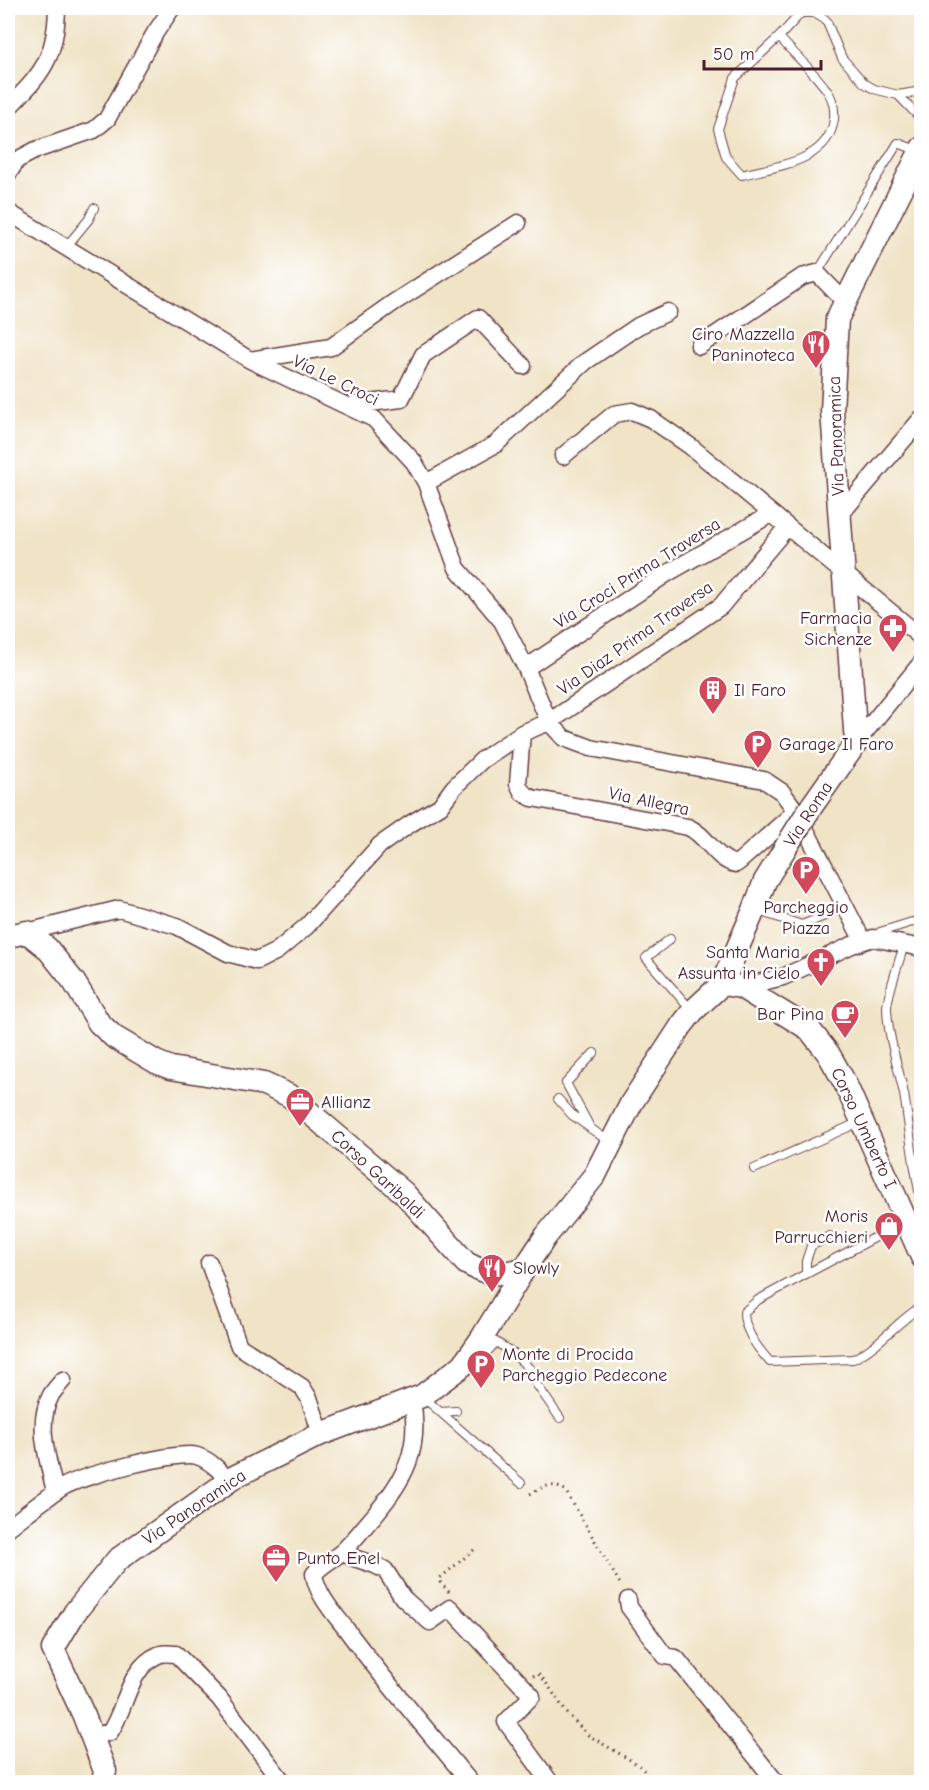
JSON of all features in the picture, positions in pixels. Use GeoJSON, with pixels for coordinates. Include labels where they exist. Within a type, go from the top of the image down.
{"type":"FeatureCollection","features":[{"type":"Feature","properties":{"kind":"street"},"geometry":{"type":"LineString","coordinates":[[8,108],[35,80],[47,62],[57,27],[57,8]]}},
{"type":"Feature","properties":{"kind":"street"},"geometry":{"type":"LineString","coordinates":[[8,174],[17,160],[36,150],[94,130],[107,119],[155,33],[172,8]]}},
{"type":"Feature","properties":{"kind":"street","name":"Via Panoramica"},"geometry":{"type":"LineString","coordinates":[[856,743],[832,411],[837,319],[920,150]]}},
{"type":"Feature","properties":{"kind":"street","name":"Via Le Croci"},"geometry":{"type":"LineString","coordinates":[[8,212],[250,360],[374,419],[414,462],[426,483],[457,568],[502,621],[549,722]]}},
{"type":"Feature","properties":{"kind":"street"},"geometry":{"type":"LineString","coordinates":[[250,360],[331,346],[393,303],[518,223]]}},
{"type":"Feature","properties":{"kind":"street"},"geometry":{"type":"LineString","coordinates":[[699,346],[802,277],[817,273],[845,302]]}},
{"type":"Feature","properties":{"kind":"street"},"geometry":{"type":"LineString","coordinates":[[426,483],[496,444],[585,362],[638,326],[668,312]]}},
{"type":"Feature","properties":{"kind":"street"},"geometry":{"type":"LineString","coordinates":[[346,406],[401,399],[423,354],[478,318],[522,366]]}},
{"type":"Feature","properties":{"kind":"street"},"geometry":{"type":"LineString","coordinates":[[562,456],[614,414],[632,411],[651,419],[690,446],[921,638]]}},
{"type":"Feature","properties":{"kind":"street"},"geometry":{"type":"LineString","coordinates":[[839,516],[921,418]]}},
{"type":"Feature","properties":{"kind":"street","name":"Via Croci Prima Traversa"},"geometry":{"type":"LineString","coordinates":[[526,669],[666,574],[771,514]]}},
{"type":"Feature","properties":{"kind":"street","name":"Via Diaz Prima Traversa"},"geometry":{"type":"LineString","coordinates":[[17,934],[119,909],[177,926],[228,953],[257,961],[277,951],[307,926],[380,845],[440,806],[454,787],[482,760],[522,733],[549,722],[721,606],[787,527]]}},
{"type":"Feature","properties":{"kind":"street","name":"Via Roma"},"geometry":{"type":"LineString","coordinates":[[731,985],[765,881],[789,842],[803,809],[921,662]]}},
{"type":"Feature","properties":{"kind":"street"},"geometry":{"type":"LineString","coordinates":[[549,722],[564,738],[591,748],[764,780],[782,792],[803,809],[844,905],[868,940]]}},
{"type":"Feature","properties":{"kind":"street","name":"Via Allegra"},"geometry":{"type":"LineString","coordinates":[[522,733],[518,784],[523,794],[532,798],[688,827],[695,830],[727,862],[736,864],[803,809]]}},
{"type":"Feature","properties":{"kind":"street","name":"Corso Garibaldi"},"geometry":{"type":"LineString","coordinates":[[17,934],[47,948],[74,982],[99,1023],[114,1037],[156,1062],[171,1068],[264,1084],[290,1096],[404,1193],[466,1263],[479,1270],[501,1274],[524,1269]]}},
{"type":"Feature","properties":{"kind":"street"},"geometry":{"type":"LineString","coordinates":[[524,1269],[546,1236],[595,1174],[632,1102],[693,1011],[731,985],[783,976],[868,940],[921,948]]}},
{"type":"Feature","properties":{"kind":"street","name":"Corso Umberto I"},"geometry":{"type":"LineString","coordinates":[[731,985],[808,1029],[828,1053],[845,1083],[921,1257]]}},
{"type":"Feature","properties":{"kind":"street"},"geometry":{"type":"LineString","coordinates":[[209,1263],[239,1346],[302,1387],[309,1398],[321,1434]]}},
{"type":"Feature","properties":{"kind":"street","name":"Via Panoramica"},"geometry":{"type":"LineString","coordinates":[[103,1782],[105,1771],[53,1649],[75,1612],[117,1560],[223,1474],[249,1470],[321,1434],[417,1398],[467,1370],[482,1338],[524,1269]]}},
{"type":"Feature","properties":{"kind":"street"},"geometry":{"type":"LineString","coordinates":[[55,1492],[43,1431],[51,1395],[63,1380]]}},
{"type":"Feature","properties":{"kind":"street"},"geometry":{"type":"LineString","coordinates":[[417,1398],[412,1453],[392,1496],[345,1550],[314,1574],[316,1584],[331,1609],[364,1653],[470,1782]]}},
{"type":"Feature","properties":{"kind":"street"},"geometry":{"type":"LineString","coordinates":[[154,1460],[168,1444]]}},
{"type":"Feature","properties":{"kind":"street"},"geometry":{"type":"LineString","coordinates":[[8,1528],[65,1485],[104,1472],[171,1456],[196,1455],[223,1474]]}},
{"type":"Feature","properties":{"kind":"street"},"geometry":{"type":"LineString","coordinates":[[345,1550],[351,1557],[375,1564],[385,1570],[403,1598],[430,1622],[450,1608],[532,1695],[506,1722],[550,1782]]}},
{"type":"Feature","properties":{"kind":"street"},"geometry":{"type":"LineString","coordinates":[[628,1600],[629,1607],[665,1656],[676,1658],[776,1782]]}},
{"type":"Feature","properties":{"kind":"street"},"geometry":{"type":"LineString","coordinates":[[92,1737],[110,1732],[121,1713],[132,1679],[146,1663],[160,1654],[176,1654],[219,1698],[283,1782]]}},
{"type":"Feature","properties":{"kind":"lane"},"geometry":{"type":"LineString","coordinates":[[779,37],[826,89],[835,107],[832,130],[820,147],[802,160],[742,175],[726,157],[718,129],[735,78],[801,13],[814,13],[826,20],[842,58],[864,83],[874,89],[898,95],[921,91]]}},
{"type":"Feature","properties":{"kind":"lane"},"geometry":{"type":"LineString","coordinates":[[898,95],[921,120]]}},
{"type":"Feature","properties":{"kind":"lane"},"geometry":{"type":"LineString","coordinates":[[817,273],[898,143],[920,150]]}},
{"type":"Feature","properties":{"kind":"lane"},"geometry":{"type":"LineString","coordinates":[[66,247],[89,219],[94,208]]}},
{"type":"Feature","properties":{"kind":"lane"},"geometry":{"type":"LineString","coordinates":[[754,910],[802,925],[844,905]]}},
{"type":"Feature","properties":{"kind":"lane"},"geometry":{"type":"LineString","coordinates":[[868,940],[880,932],[912,922]]}},
{"type":"Feature","properties":{"kind":"lane"},"geometry":{"type":"LineString","coordinates":[[670,939],[646,958],[693,1011]]}},
{"type":"Feature","properties":{"kind":"lane"},"geometry":{"type":"LineString","coordinates":[[904,945],[887,1005],[892,1047],[911,1134],[921,1204]]}},
{"type":"Feature","properties":{"kind":"lane"},"geometry":{"type":"LineString","coordinates":[[591,1129],[566,1083],[594,1053]]}},
{"type":"Feature","properties":{"kind":"lane"},"geometry":{"type":"LineString","coordinates":[[558,1099],[572,1115],[611,1143]]}},
{"type":"Feature","properties":{"kind":"lane"},"geometry":{"type":"LineString","coordinates":[[754,1169],[862,1121]]}},
{"type":"Feature","properties":{"kind":"lane"},"geometry":{"type":"LineString","coordinates":[[908,1226],[876,1237],[758,1300],[744,1312],[744,1320],[757,1347],[770,1362],[853,1359],[865,1353],[907,1315],[921,1306]]}},
{"type":"Feature","properties":{"kind":"lane"},"geometry":{"type":"LineString","coordinates":[[806,1274],[806,1261],[811,1246],[830,1236]]}},
{"type":"Feature","properties":{"kind":"lane"},"geometry":{"type":"LineString","coordinates":[[467,1370],[475,1366],[496,1342],[513,1353],[531,1370],[537,1385],[560,1418]]}},
{"type":"Feature","properties":{"kind":"lane"},"geometry":{"type":"LineString","coordinates":[[417,1398],[440,1412],[521,1483]]}},
{"type":"Feature","properties":{"kind":"lane"},"geometry":{"type":"LineString","coordinates":[[440,1412],[456,1411]]}},
{"type":"Feature","properties":{"kind":"path"},"geometry":{"type":"LineString","coordinates":[[530,1494],[546,1485],[555,1485],[565,1490],[628,1600]]}},
{"type":"Feature","properties":{"kind":"path"},"geometry":{"type":"LineString","coordinates":[[452,1596],[440,1582],[440,1578],[475,1549]]}},
{"type":"Feature","properties":{"kind":"path"},"geometry":{"type":"LineString","coordinates":[[528,1679],[537,1674],[566,1712],[588,1735],[640,1766],[654,1782]]}},
{"type":"Feature","properties":{"kind":"place","name":"Ciro Mazzella Paninoteca"},"geometry":{"type":"Point","coordinates":[816,370]}},
{"type":"Feature","properties":{"kind":"place","name":"Farmacia Sichenze"},"geometry":{"type":"Point","coordinates":[893,654]}},
{"type":"Feature","properties":{"kind":"place","name":"Il Faro"},"geometry":{"type":"Point","coordinates":[713,716]}},
{"type":"Feature","properties":{"kind":"place","name":"Garage Il Faro"},"geometry":{"type":"Point","coordinates":[758,770]}},
{"type":"Feature","properties":{"kind":"place","name":"Parcheggio Piazza"},"geometry":{"type":"Point","coordinates":[806,896]}},
{"type":"Feature","properties":{"kind":"place","name":"Santa Maria Assunta in Cielo"},"geometry":{"type":"Point","coordinates":[821,988]}},
{"type":"Feature","properties":{"kind":"place","name":"Bar Pina"},"geometry":{"type":"Point","coordinates":[845,1040]}},
{"type":"Feature","properties":{"kind":"place","name":"Allianz"},"geometry":{"type":"Point","coordinates":[300,1128]}},
{"type":"Feature","properties":{"kind":"place","name":"Moris Parrucchieri"},"geometry":{"type":"Point","coordinates":[889,1252]}},
{"type":"Feature","properties":{"kind":"place","name":"Slowly"},"geometry":{"type":"Point","coordinates":[492,1294]}},
{"type":"Feature","properties":{"kind":"place","name":"Monte di Procida Parcheggio Pedecone"},"geometry":{"type":"Point","coordinates":[481,1390]}},
{"type":"Feature","properties":{"kind":"place","name":"Punto Enel"},"geometry":{"type":"Point","coordinates":[276,1584]}}]}
